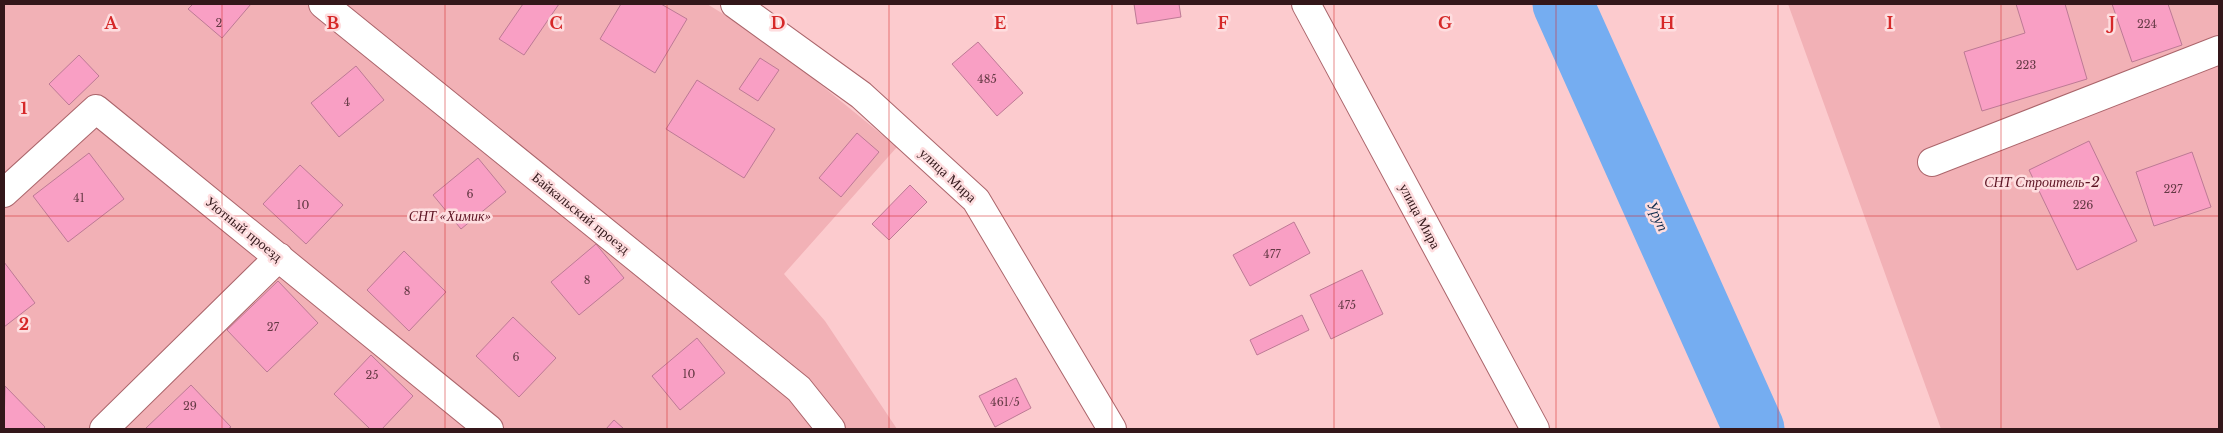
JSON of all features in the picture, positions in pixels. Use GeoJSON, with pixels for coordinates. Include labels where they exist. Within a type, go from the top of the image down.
{"type":"FeatureCollection","features":[{"type":"Feature","properties":{"kind":"street","name":"Байкальский проезд"},"geometry":{"type":"LineString","coordinates":[[323,4],[800,389],[831,429]]}},
{"type":"Feature","properties":{"kind":"street","name":"улица Мира"},"geometry":{"type":"LineString","coordinates":[[735,4],[861,95],[976,200],[1112,429]]}},
{"type":"Feature","properties":{"kind":"street","name":"улица Мира"},"geometry":{"type":"LineString","coordinates":[[1306,4],[1535,429]]}},
{"type":"Feature","properties":{"kind":"street"},"geometry":{"type":"LineString","coordinates":[[1932,162],[2219,50]]}},
{"type":"Feature","properties":{"kind":"street","name":"Уютный проезд"},"geometry":{"type":"LineString","coordinates":[[4,193],[96,109],[279,257],[470,424]]}},
{"type":"Feature","properties":{"kind":"street"},"geometry":{"type":"LineString","coordinates":[[104,429],[279,257]]}},
{"type":"Feature","properties":{"kind":"green space","name":"СНТ «Химик»"},"geometry":{"type":"Polygon","coordinates":[[[4,4],[707,4],[766,40],[897,147],[784,274],[825,321],[897,429],[4,429],[4,4]]]}},
{"type":"Feature","properties":{"kind":"green space","name":"СНТ Строитель-2"},"geometry":{"type":"Polygon","coordinates":[[[1788,4],[2219,4],[2219,429],[1941,429],[1788,4]]]}},
{"type":"Feature","properties":{"kind":"building"},"geometry":{"type":"Polygon","coordinates":[[[193,4],[251,4],[222,38],[188,9],[193,4]]]}},
{"type":"Feature","properties":{"kind":"building"},"geometry":{"type":"Polygon","coordinates":[[[523,4],[559,4],[524,55],[499,39],[523,4]]]}},
{"type":"Feature","properties":{"kind":"building"},"geometry":{"type":"Polygon","coordinates":[[[621,4],[661,4],[687,19],[655,73],[600,39],[621,4]]]}},
{"type":"Feature","properties":{"kind":"building"},"geometry":{"type":"Polygon","coordinates":[[[1134,4],[1179,4],[1181,17],[1137,24],[1134,4]]]}},
{"type":"Feature","properties":{"kind":"building"},"geometry":{"type":"Polygon","coordinates":[[[2016,4],[2065,4],[2087,79],[1982,111],[1964,52],[2025,33],[2016,4]]]}},
{"type":"Feature","properties":{"kind":"building"},"geometry":{"type":"Polygon","coordinates":[[[2112,4],[2168,4],[2182,45],[2132,62],[2112,4]]]}},
{"type":"Feature","properties":{"kind":"building"},"geometry":{"type":"Polygon","coordinates":[[[978,42],[1023,93],[997,116],[952,64],[978,42]]]}},
{"type":"Feature","properties":{"kind":"building"},"geometry":{"type":"Polygon","coordinates":[[[79,55],[99,76],[69,105],[49,84],[79,55]]]}},
{"type":"Feature","properties":{"kind":"building"},"geometry":{"type":"Polygon","coordinates":[[[760,58],[779,70],[758,101],[739,89],[760,58]]]}},
{"type":"Feature","properties":{"kind":"building"},"geometry":{"type":"Polygon","coordinates":[[[356,66],[384,100],[339,137],[311,103],[356,66]]]}},
{"type":"Feature","properties":{"kind":"building"},"geometry":{"type":"Polygon","coordinates":[[[697,80],[775,129],[744,178],[666,129],[697,80]]]}},
{"type":"Feature","properties":{"kind":"building"},"geometry":{"type":"Polygon","coordinates":[[[857,133],[879,152],[841,197],[819,178],[857,133]]]}},
{"type":"Feature","properties":{"kind":"building"},"geometry":{"type":"Polygon","coordinates":[[[2089,141],[2137,241],[2077,270],[2029,170],[2089,141]]]}},
{"type":"Feature","properties":{"kind":"building"},"geometry":{"type":"Polygon","coordinates":[[[2192,152],[2211,207],[2154,226],[2136,172],[2192,152]]]}},
{"type":"Feature","properties":{"kind":"building"},"geometry":{"type":"Polygon","coordinates":[[[89,153],[124,199],[68,242],[33,196],[89,153]]]}},
{"type":"Feature","properties":{"kind":"building"},"geometry":{"type":"Polygon","coordinates":[[[478,158],[506,192],[461,229],[433,195],[478,158]]]}},
{"type":"Feature","properties":{"kind":"building"},"geometry":{"type":"Polygon","coordinates":[[[300,165],[343,205],[306,244],[263,204],[300,165]]]}},
{"type":"Feature","properties":{"kind":"building"},"geometry":{"type":"Polygon","coordinates":[[[910,185],[927,202],[889,240],[872,224],[910,185]]]}},
{"type":"Feature","properties":{"kind":"building"},"geometry":{"type":"Polygon","coordinates":[[[1294,222],[1310,253],[1250,286],[1233,255],[1294,222]]]}},
{"type":"Feature","properties":{"kind":"building"},"geometry":{"type":"Polygon","coordinates":[[[596,244],[624,278],[579,315],[551,282],[596,244]]]}},
{"type":"Feature","properties":{"kind":"building"},"geometry":{"type":"Polygon","coordinates":[[[404,251],[446,292],[409,331],[367,290],[404,251]]]}},
{"type":"Feature","properties":{"kind":"building"},"geometry":{"type":"Polygon","coordinates":[[[4,262],[35,303],[4,327],[4,262]]]}},
{"type":"Feature","properties":{"kind":"building"},"geometry":{"type":"Polygon","coordinates":[[[1362,270],[1383,314],[1331,339],[1310,295],[1362,270]]]}},
{"type":"Feature","properties":{"kind":"building"},"geometry":{"type":"Polygon","coordinates":[[[278,281],[318,323],[267,372],[227,330],[278,281]]]}},
{"type":"Feature","properties":{"kind":"building"},"geometry":{"type":"Polygon","coordinates":[[[1302,315],[1309,330],[1257,355],[1250,340],[1302,315]]]}},
{"type":"Feature","properties":{"kind":"building"},"geometry":{"type":"Polygon","coordinates":[[[513,317],[556,358],[519,397],[476,356],[513,317]]]}},
{"type":"Feature","properties":{"kind":"building"},"geometry":{"type":"Polygon","coordinates":[[[697,338],[725,373],[680,410],[652,376],[697,338]]]}},
{"type":"Feature","properties":{"kind":"building"},"geometry":{"type":"Polygon","coordinates":[[[371,355],[413,396],[382,429],[370,429],[334,394],[371,355]]]}},
{"type":"Feature","properties":{"kind":"building"},"geometry":{"type":"Polygon","coordinates":[[[1016,378],[1031,408],[995,427],[979,396],[1016,378]]]}},
{"type":"Feature","properties":{"kind":"building"},"geometry":{"type":"Polygon","coordinates":[[[191,385],[231,427],[228,429],[145,429],[191,385]]]}},
{"type":"Feature","properties":{"kind":"building"},"geometry":{"type":"Polygon","coordinates":[[[5,386],[45,427],[43,429],[4,429],[5,386]]]}},
{"type":"Feature","properties":{"kind":"building"},"geometry":{"type":"Polygon","coordinates":[[[614,420],[624,429],[606,429],[614,420]]]}},
{"type":"Feature","properties":{"kind":"waterway","name":"Уруп"},"geometry":{"type":"LineString","coordinates":[[1563,4],[1754,429]]}}]}
